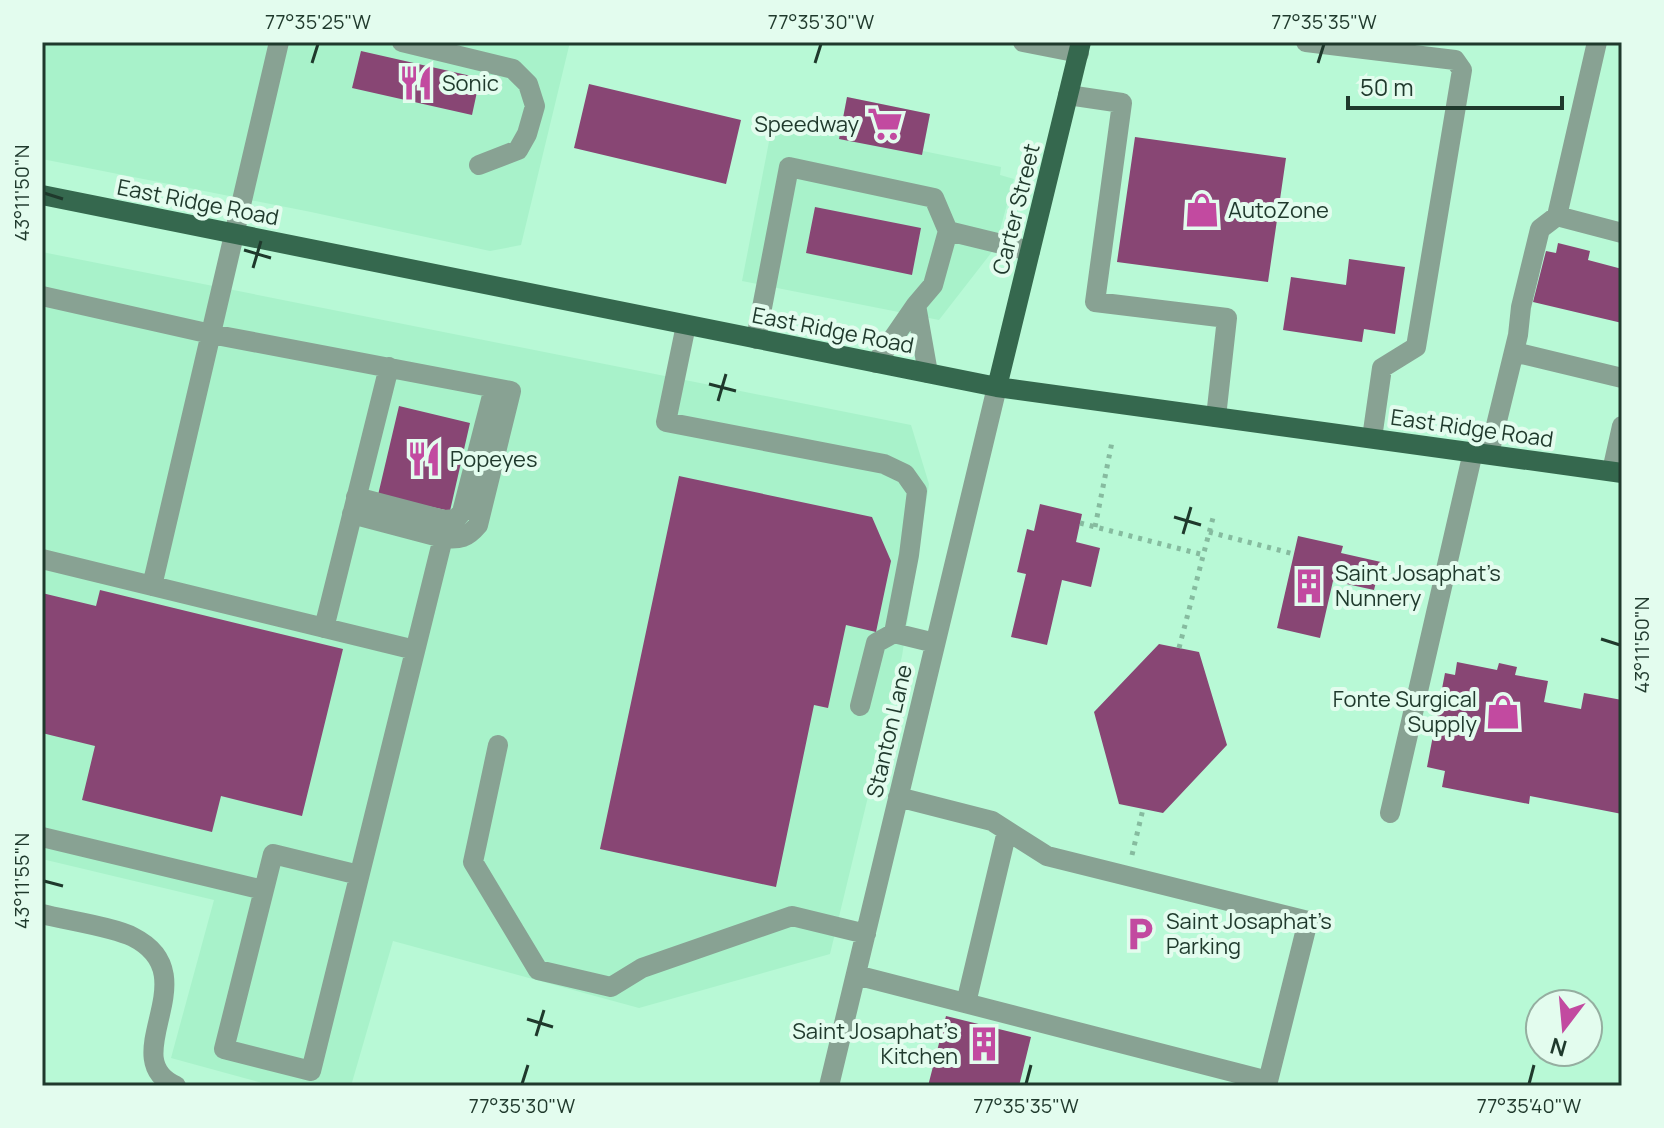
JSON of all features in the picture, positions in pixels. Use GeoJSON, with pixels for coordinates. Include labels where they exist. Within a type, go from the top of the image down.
{"type":"FeatureCollection","features":[{"type":"Feature","properties":{"kind":"main road","name":"Carter Street"},"geometry":{"type":"LineString","coordinates":[[997,387],[1080,48]]}},
{"type":"Feature","properties":{"kind":"main road","name":"East Ridge Road"},"geometry":{"type":"LineString","coordinates":[[42,195],[997,387],[1617,472]]}},
{"type":"Feature","properties":{"kind":"street"},"geometry":{"type":"LineString","coordinates":[[152,586],[279,42]]}},
{"type":"Feature","properties":{"kind":"street"},"geometry":{"type":"LineString","coordinates":[[402,42],[513,69],[528,84],[535,106],[527,134],[518,150],[479,165]]}},
{"type":"Feature","properties":{"kind":"street"},"geometry":{"type":"LineString","coordinates":[[1023,42],[1080,48]]}},
{"type":"Feature","properties":{"kind":"street"},"geometry":{"type":"LineString","coordinates":[[1306,42],[1455,60],[1462,70],[1416,347],[1382,368],[1372,438]]}},
{"type":"Feature","properties":{"kind":"street"},"geometry":{"type":"LineString","coordinates":[[1390,813],[1481,453],[1514,352],[1521,307],[1540,229],[1557,216],[1597,42]]}},
{"type":"Feature","properties":{"kind":"street"},"geometry":{"type":"LineString","coordinates":[[1068,95],[1122,103],[1095,302],[1227,318],[1216,417]]}},
{"type":"Feature","properties":{"kind":"street"},"geometry":{"type":"LineString","coordinates":[[756,339],[789,167],[934,198],[948,231],[933,285],[876,363]]}},
{"type":"Feature","properties":{"kind":"street"},"geometry":{"type":"LineString","coordinates":[[1557,216],[1622,233]]}},
{"type":"Feature","properties":{"kind":"street"},"geometry":{"type":"LineString","coordinates":[[948,231],[1030,251]]}},
{"type":"Feature","properties":{"kind":"street"},"geometry":{"type":"LineString","coordinates":[[42,296],[211,334],[503,390]]}},
{"type":"Feature","properties":{"kind":"street"},"geometry":{"type":"LineString","coordinates":[[916,305],[928,373]]}},
{"type":"Feature","properties":{"kind":"street"},"geometry":{"type":"LineString","coordinates":[[686,325],[666,422],[884,464],[905,474],[917,491],[894,633]]}},
{"type":"Feature","properties":{"kind":"street"},"geometry":{"type":"LineString","coordinates":[[1514,352],[1622,378]]}},
{"type":"Feature","properties":{"kind":"street"},"geometry":{"type":"LineString","coordinates":[[324,628],[389,367]]}},
{"type":"Feature","properties":{"kind":"street","name":"Stanton Lane"},"geometry":{"type":"LineString","coordinates":[[829,1086],[997,387]]}},
{"type":"Feature","properties":{"kind":"street"},"geometry":{"type":"LineString","coordinates":[[354,506],[444,520],[456,519],[462,512],[503,390]]}},
{"type":"Feature","properties":{"kind":"street"},"geometry":{"type":"LineString","coordinates":[[354,506],[443,538],[458,540],[470,535],[478,525],[503,390]]}},
{"type":"Feature","properties":{"kind":"street"},"geometry":{"type":"LineString","coordinates":[[1617,472],[1622,426]]}},
{"type":"Feature","properties":{"kind":"street"},"geometry":{"type":"LineString","coordinates":[[359,875],[273,854],[224,1049],[311,1071],[443,538]]}},
{"type":"Feature","properties":{"kind":"street"},"geometry":{"type":"LineString","coordinates":[[42,559],[415,650]]}},
{"type":"Feature","properties":{"kind":"street"},"geometry":{"type":"LineString","coordinates":[[860,706],[876,643],[894,633],[935,643]]}},
{"type":"Feature","properties":{"kind":"street"},"geometry":{"type":"LineString","coordinates":[[498,745],[473,862],[538,970],[611,987],[642,968],[792,916],[866,934]]}},
{"type":"Feature","properties":{"kind":"street"},"geometry":{"type":"LineString","coordinates":[[856,975],[1268,1081],[1308,921],[1047,856],[992,821],[898,797]]}},
{"type":"Feature","properties":{"kind":"street"},"geometry":{"type":"LineString","coordinates":[[966,1003],[1007,831]]}},
{"type":"Feature","properties":{"kind":"street"},"geometry":{"type":"LineString","coordinates":[[42,837],[263,890]]}},
{"type":"Feature","properties":{"kind":"street"},"geometry":{"type":"LineString","coordinates":[[42,914],[132,935],[152,949],[163,965],[166,991],[153,1043],[153,1064],[166,1081],[176,1086]]}},
{"type":"Feature","properties":{"kind":"path"},"geometry":{"type":"LineString","coordinates":[[1095,527],[1112,442]]}},
{"type":"Feature","properties":{"kind":"path"},"geometry":{"type":"LineString","coordinates":[[1179,648],[1214,514]]}},
{"type":"Feature","properties":{"kind":"path"},"geometry":{"type":"LineString","coordinates":[[1080,523],[1204,555]]}},
{"type":"Feature","properties":{"kind":"path"},"geometry":{"type":"LineString","coordinates":[[1209,532],[1294,554]]}},
{"type":"Feature","properties":{"kind":"path"},"geometry":{"type":"LineString","coordinates":[[1136,840],[1143,809]]}},
{"type":"Feature","properties":{"kind":"shaded area"},"geometry":{"type":"Polygon","coordinates":[[[42,42],[570,42],[521,245],[490,251],[42,159],[42,42]]]}},
{"type":"Feature","properties":{"kind":"shaded area"},"geometry":{"type":"Polygon","coordinates":[[[847,97],[930,114],[923,151],[1001,167],[1000,175],[1014,179],[995,248],[939,320],[742,281],[773,121],[840,134],[847,97]]]}},
{"type":"Feature","properties":{"kind":"shaded area"},"geometry":{"type":"Polygon","coordinates":[[[42,252],[911,425],[929,484],[902,656],[830,954],[639,1008],[393,941],[351,1086],[273,1086],[171,1058],[214,900],[42,859],[42,252]]]}},
{"type":"Feature","properties":{"kind":"building","name":"Sonic"},"geometry":{"type":"Polygon","coordinates":[[[361,51],[480,78],[472,115],[352,88],[361,51]]]}},
{"type":"Feature","properties":{"kind":"building"},"geometry":{"type":"Polygon","coordinates":[[[589,84],[741,120],[726,184],[574,148],[589,84]]]}},
{"type":"Feature","properties":{"kind":"building","name":"Speedway"},"geometry":{"type":"Polygon","coordinates":[[[847,97],[930,114],[922,155],[839,139],[847,97]]]}},
{"type":"Feature","properties":{"kind":"building","name":"AutoZone"},"geometry":{"type":"Polygon","coordinates":[[[1135,137],[1286,158],[1268,282],[1117,262],[1135,137]]]}},
{"type":"Feature","properties":{"kind":"building"},"geometry":{"type":"Polygon","coordinates":[[[815,207],[921,228],[912,275],[806,253],[815,207]]]}},
{"type":"Feature","properties":{"kind":"building"},"geometry":{"type":"Polygon","coordinates":[[[1558,243],[1590,251],[1588,260],[1622,269],[1622,323],[1533,302],[1546,251],[1556,253],[1558,243]]]}},
{"type":"Feature","properties":{"kind":"building"},"geometry":{"type":"Polygon","coordinates":[[[1349,259],[1405,267],[1395,334],[1364,329],[1362,342],[1283,330],[1291,277],[1346,285],[1349,259]]]}},
{"type":"Feature","properties":{"kind":"building","name":"Popeyes"},"geometry":{"type":"Polygon","coordinates":[[[399,406],[470,423],[450,511],[378,495],[399,406]]]}},
{"type":"Feature","properties":{"kind":"building"},"geometry":{"type":"Polygon","coordinates":[[[679,476],[872,517],[891,561],[876,632],[846,625],[828,708],[814,705],[776,887],[600,849],[679,476]]]}},
{"type":"Feature","properties":{"kind":"building"},"geometry":{"type":"Polygon","coordinates":[[[1040,504],[1082,514],[1076,542],[1100,548],[1091,587],[1062,580],[1047,645],[1011,637],[1026,574],[1017,572],[1027,529],[1034,531],[1040,504]]]}},
{"type":"Feature","properties":{"kind":"building","name":"Saint Josaphat’s Nunnery"},"geometry":{"type":"Polygon","coordinates":[[[1298,536],[1343,546],[1341,553],[1381,562],[1374,590],[1333,581],[1320,638],[1277,628],[1298,536]]]}},
{"type":"Feature","properties":{"kind":"building"},"geometry":{"type":"Polygon","coordinates":[[[100,590],[343,649],[302,816],[221,796],[212,832],[82,800],[95,746],[42,733],[42,593],[96,606],[100,590]]]}},
{"type":"Feature","properties":{"kind":"building"},"geometry":{"type":"Polygon","coordinates":[[[1159,644],[1199,652],[1227,745],[1163,813],[1119,804],[1094,712],[1159,644]]]}},
{"type":"Feature","properties":{"kind":"building"},"geometry":{"type":"Polygon","coordinates":[[[1457,662],[1497,670],[1499,663],[1517,667],[1515,675],[1548,681],[1544,702],[1581,709],[1584,693],[1622,700],[1622,814],[1530,796],[1529,804],[1442,787],[1445,771],[1427,767],[1445,673],[1455,675],[1457,662]]]}},
{"type":"Feature","properties":{"kind":"building","name":"Saint Josaphat’s Kitchen"},"geometry":{"type":"Polygon","coordinates":[[[946,1016],[1031,1037],[1019,1086],[928,1086],[946,1016]]]}},
{"type":"Feature","properties":{"kind":"place","name":"Sonic"},"geometry":{"type":"Point","coordinates":[416,83]}},
{"type":"Feature","properties":{"kind":"place","name":"Speedway"},"geometry":{"type":"Point","coordinates":[885,124]}},
{"type":"Feature","properties":{"kind":"place","name":"AutoZone"},"geometry":{"type":"Point","coordinates":[1202,210]}},
{"type":"Feature","properties":{"kind":"place","name":"Popeyes"},"geometry":{"type":"Point","coordinates":[424,459]}},
{"type":"Feature","properties":{"kind":"place","name":"Saint Josaphat’s Nunnery"},"geometry":{"type":"Point","coordinates":[1309,586]}},
{"type":"Feature","properties":{"kind":"place","name":"Fonte Surgical Supply"},"geometry":{"type":"Point","coordinates":[1503,712]}},
{"type":"Feature","properties":{"kind":"place","name":"Saint Josaphat’s Parking"},"geometry":{"type":"Point","coordinates":[1140,934]}},
{"type":"Feature","properties":{"kind":"place","name":"Saint Josaphat’s Kitchen"},"geometry":{"type":"Point","coordinates":[984,1044]}}]}
